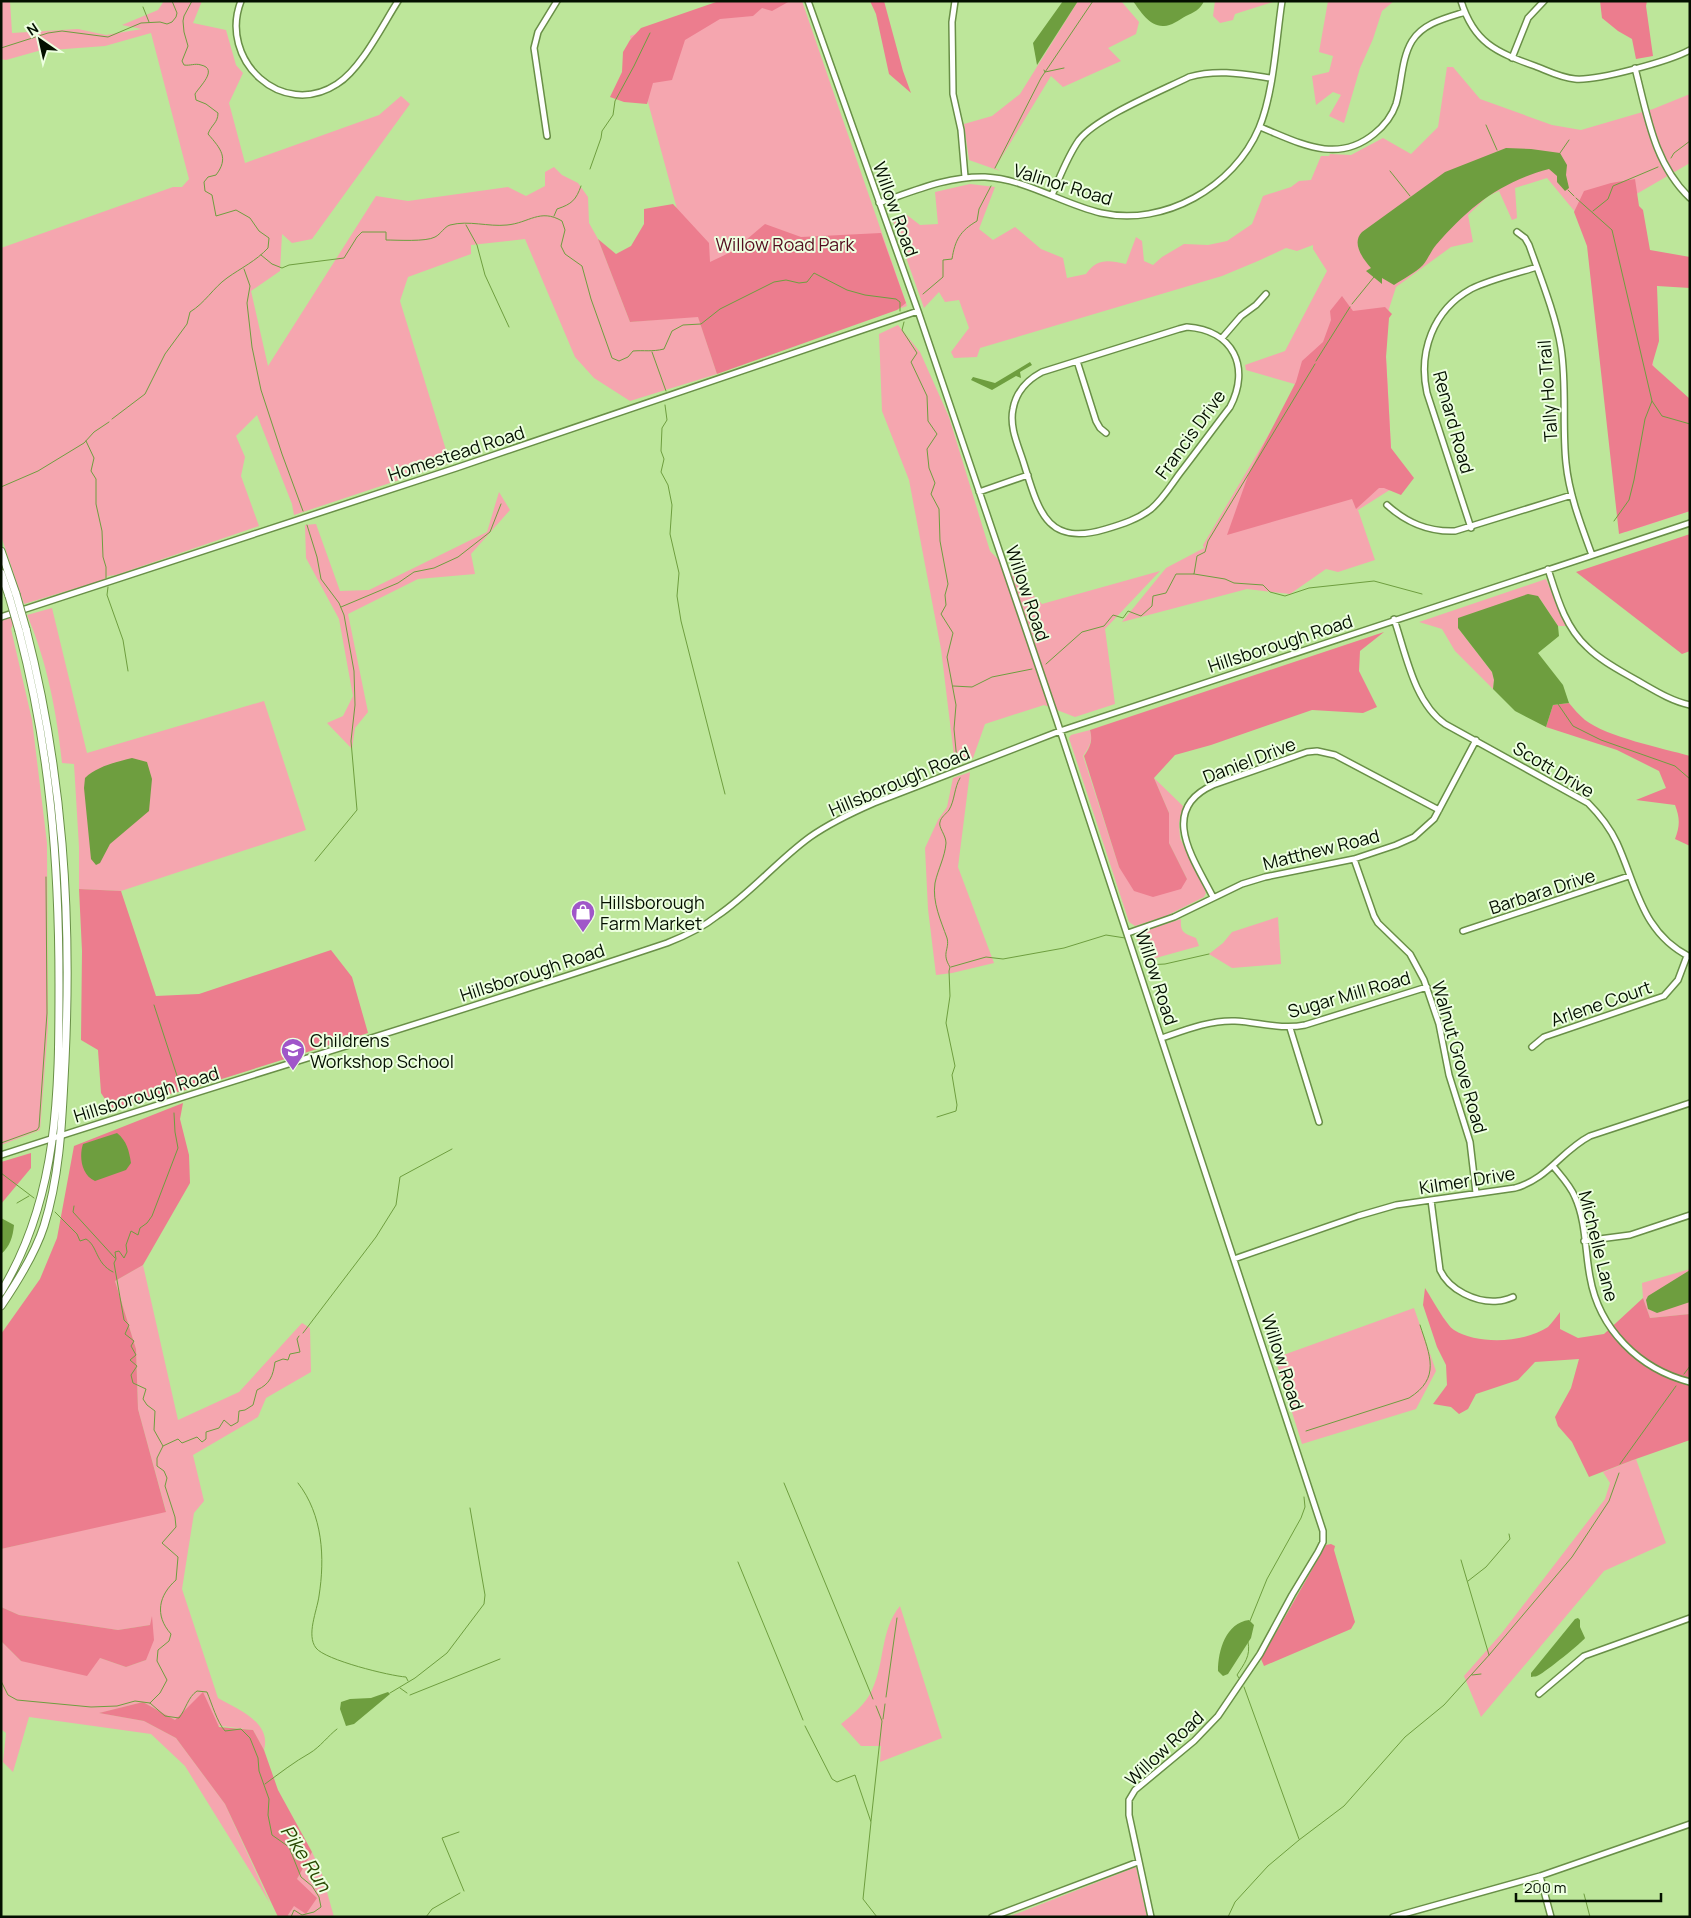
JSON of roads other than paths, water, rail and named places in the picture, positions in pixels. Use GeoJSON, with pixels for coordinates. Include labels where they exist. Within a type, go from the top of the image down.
{"type":"FeatureCollection","features":[{"type":"Feature","properties":{"kind":"highway"},"geometry":{"type":"LineString","coordinates":[[1,551],[46,717],[61,825],[67,932],[61,1134],[55,1177],[44,1226],[23,1272],[1,1306]]}},
{"type":"Feature","properties":{"kind":"highway"},"geometry":{"type":"LineString","coordinates":[[1,574],[12,595]]}},
{"type":"Feature","properties":{"kind":"highway"},"geometry":{"type":"LineString","coordinates":[[1,1292],[19,1260],[36,1218],[47,1176],[54,1137],[59,1027],[58,915],[54,832],[41,726],[22,630]]}},
{"type":"Feature","properties":{"kind":"street"},"geometry":{"type":"LineString","coordinates":[[241,1],[237,16],[236,33],[239,49],[246,63],[268,85],[283,92],[311,94],[328,89],[344,80],[351,73],[398,1]]}},
{"type":"Feature","properties":{"kind":"street"},"geometry":{"type":"LineString","coordinates":[[547,136],[534,48],[538,32],[557,1]]}},
{"type":"Feature","properties":{"kind":"street","name":"Willow Road"},"geometry":{"type":"LineString","coordinates":[[808,1],[918,311],[1128,933],[1323,1531],[1323,1542],[1318,1552],[1260,1654],[1218,1716],[1205,1731],[1132,1794],[1128,1806],[1128,1815],[1151,1917]]}},
{"type":"Feature","properties":{"kind":"street"},"geometry":{"type":"LineString","coordinates":[[955,1],[952,22],[953,94],[961,130],[965,178]]}},
{"type":"Feature","properties":{"kind":"street","name":"Valinor Road"},"geometry":{"type":"LineString","coordinates":[[880,203],[937,183],[985,177],[1004,180],[1052,195],[1086,209],[1108,214],[1133,215],[1168,210],[1188,201],[1216,184],[1245,152],[1260,127],[1268,99],[1282,1]]}},
{"type":"Feature","properties":{"kind":"street"},"geometry":{"type":"LineString","coordinates":[[1461,1],[1470,25],[1480,38],[1494,49],[1512,58],[1561,76],[1575,79],[1589,79],[1635,68],[1673,58],[1690,50]]}},
{"type":"Feature","properties":{"kind":"street"},"geometry":{"type":"LineString","coordinates":[[1512,58],[1528,18],[1544,1]]}},
{"type":"Feature","properties":{"kind":"street"},"geometry":{"type":"LineString","coordinates":[[1260,127],[1315,148],[1346,149],[1366,140],[1383,126],[1395,106],[1407,53],[1412,41],[1428,26],[1465,12]]}},
{"type":"Feature","properties":{"kind":"street"},"geometry":{"type":"LineString","coordinates":[[1635,68],[1659,153],[1674,180],[1690,198]]}},
{"type":"Feature","properties":{"kind":"street"},"geometry":{"type":"LineString","coordinates":[[1052,195],[1070,154],[1080,138],[1103,120],[1189,77],[1201,73],[1222,72],[1271,78]]}},
{"type":"Feature","properties":{"kind":"street","name":"Tally Ho Trail"},"geometry":{"type":"LineString","coordinates":[[1517,232],[1525,238],[1529,245],[1561,346],[1566,460],[1572,495],[1592,555]]}},
{"type":"Feature","properties":{"kind":"street","name":"Renard Road"},"geometry":{"type":"LineString","coordinates":[[1471,528],[1425,384],[1426,346],[1439,318],[1462,295],[1480,285],[1536,267]]}},
{"type":"Feature","properties":{"kind":"street"},"geometry":{"type":"LineString","coordinates":[[1222,338],[1241,316],[1266,294]]}},
{"type":"Feature","properties":{"kind":"street","name":"Homestead Road"},"geometry":{"type":"LineString","coordinates":[[1,617],[482,459],[918,311]]}},
{"type":"Feature","properties":{"kind":"street","name":"Francis Drive"},"geometry":{"type":"LineString","coordinates":[[1179,328],[1207,330],[1222,338],[1233,352],[1238,363],[1240,378],[1237,393],[1230,407],[1160,499],[1145,513],[1129,522],[1089,534],[1067,533],[1054,526],[1044,515],[1028,475],[1012,424],[1012,411],[1016,397],[1024,385],[1036,376],[1179,328]]}},
{"type":"Feature","properties":{"kind":"street"},"geometry":{"type":"LineString","coordinates":[[1077,361],[1096,421],[1106,434]]}},
{"type":"Feature","properties":{"kind":"street"},"geometry":{"type":"LineString","coordinates":[[979,492],[1028,475]]}},
{"type":"Feature","properties":{"kind":"street"},"geometry":{"type":"LineString","coordinates":[[1387,505],[1412,523],[1429,530],[1455,531],[1471,528],[1572,495]]}},
{"type":"Feature","properties":{"kind":"street","name":"Hillsborough Road"},"geometry":{"type":"LineString","coordinates":[[1,1155],[61,1134],[667,943],[692,932],[717,916],[809,838],[839,819],[1060,731],[1394,619],[1690,523]]}},
{"type":"Feature","properties":{"kind":"street"},"geometry":{"type":"LineString","coordinates":[[1548,569],[1567,621],[1586,647],[1611,665],[1654,690],[1676,701],[1690,705]]}},
{"type":"Feature","properties":{"kind":"street","name":"Scott Drive"},"geometry":{"type":"LineString","coordinates":[[1394,619],[1419,693],[1426,706],[1440,720],[1588,803],[1602,818],[1612,834],[1639,902],[1651,923],[1667,942],[1689,956]]}},
{"type":"Feature","properties":{"kind":"street","name":"Matthew Road"},"geometry":{"type":"LineString","coordinates":[[1128,933],[1174,917],[1242,884],[1265,877],[1354,859],[1414,837],[1428,825],[1439,810],[1476,740]]}},
{"type":"Feature","properties":{"kind":"street","name":"Daniel Drive"},"geometry":{"type":"LineString","coordinates":[[1213,897],[1187,845],[1183,831],[1184,817],[1190,804],[1200,792],[1212,786],[1307,752],[1327,752],[1439,810]]}},
{"type":"Feature","properties":{"kind":"street","name":"Walnut Grove Road"},"geometry":{"type":"LineString","coordinates":[[1354,859],[1374,916],[1384,929],[1410,954],[1427,987],[1439,1024],[1449,1075],[1470,1142],[1476,1194]]}},
{"type":"Feature","properties":{"kind":"street","name":"Barbara Drive"},"geometry":{"type":"LineString","coordinates":[[1463,931],[1629,876]]}},
{"type":"Feature","properties":{"kind":"street","name":"Arlene Court"},"geometry":{"type":"LineString","coordinates":[[1532,1047],[1544,1037],[1664,996],[1678,980],[1689,956]]}},
{"type":"Feature","properties":{"kind":"street","name":"Sugar Mill Road"},"geometry":{"type":"LineString","coordinates":[[1162,1038],[1195,1027],[1224,1022],[1257,1023],[1290,1028],[1427,987]]}},
{"type":"Feature","properties":{"kind":"street"},"geometry":{"type":"LineString","coordinates":[[1290,1028],[1319,1122]]}},
{"type":"Feature","properties":{"kind":"street","name":"Kilmer Drive"},"geometry":{"type":"LineString","coordinates":[[1234,1258],[1396,1205],[1515,1188],[1528,1184],[1590,1136],[1690,1103]]}},
{"type":"Feature","properties":{"kind":"street","name":"Michelle Lane"},"geometry":{"type":"LineString","coordinates":[[1553,1166],[1567,1183],[1575,1198],[1594,1295],[1598,1306],[1613,1331],[1627,1348],[1647,1364],[1655,1369],[1690,1382]]}},
{"type":"Feature","properties":{"kind":"street"},"geometry":{"type":"LineString","coordinates":[[1431,1200],[1440,1270],[1443,1277],[1457,1290],[1475,1298],[1497,1301],[1513,1297]]}},
{"type":"Feature","properties":{"kind":"street"},"geometry":{"type":"LineString","coordinates":[[1584,1241],[1630,1235],[1690,1216]]}},
{"type":"Feature","properties":{"kind":"street"},"geometry":{"type":"LineString","coordinates":[[1538,1694],[1584,1656],[1690,1618]]}},
{"type":"Feature","properties":{"kind":"street"},"geometry":{"type":"LineString","coordinates":[[1393,1917],[1540,1876],[1690,1824]]}},
{"type":"Feature","properties":{"kind":"street"},"geometry":{"type":"LineString","coordinates":[[992,1917],[1138,1862]]}},
{"type":"Feature","properties":{"kind":"street"},"geometry":{"type":"LineString","coordinates":[[1540,1876],[1551,1917]]}},
{"type":"Feature","properties":{"kind":"waterway"},"geometry":{"type":"LineString","coordinates":[[1,48],[48,33],[62,31],[108,37],[141,23],[160,22],[167,24],[172,22],[177,13],[172,1]]}},
{"type":"Feature","properties":{"kind":"waterway"},"geometry":{"type":"LineString","coordinates":[[112,419],[145,394],[165,354],[187,324],[190,312],[222,282],[253,261],[268,248],[269,238],[259,231],[250,218],[236,210],[216,216],[212,195],[205,191],[204,182],[208,177],[216,175],[223,159],[220,149],[208,134],[217,119],[218,113],[206,104],[196,100],[195,94],[206,78],[208,70],[199,64],[184,65],[182,61],[188,46],[183,21],[192,1]]}},
{"type":"Feature","properties":{"kind":"waterway"},"geometry":{"type":"LineString","coordinates":[[995,168],[1041,78],[1093,1]]}},
{"type":"Feature","properties":{"kind":"waterway"},"geometry":{"type":"LineString","coordinates":[[143,7],[149,22]]}},
{"type":"Feature","properties":{"kind":"waterway"},"geometry":{"type":"LineString","coordinates":[[590,169],[602,131],[613,115],[615,101],[650,33]]}},
{"type":"Feature","properties":{"kind":"waterway"},"geometry":{"type":"LineString","coordinates":[[1044,70],[1045,72],[1064,68]]}},
{"type":"Feature","properties":{"kind":"waterway"},"geometry":{"type":"LineString","coordinates":[[1486,125],[1497,150]]}},
{"type":"Feature","properties":{"kind":"waterway"},"geometry":{"type":"LineString","coordinates":[[1560,153],[1569,140]]}},
{"type":"Feature","properties":{"kind":"waterway"},"geometry":{"type":"LineString","coordinates":[[1671,158],[1674,153],[1690,141]]}},
{"type":"Feature","properties":{"kind":"waterway"},"geometry":{"type":"LineString","coordinates":[[1593,211],[1608,199],[1613,186],[1658,167]]}},
{"type":"Feature","properties":{"kind":"waterway"},"geometry":{"type":"LineString","coordinates":[[1390,171],[1410,196]]}},
{"type":"Feature","properties":{"kind":"waterway"},"geometry":{"type":"LineString","coordinates":[[554,216],[557,209],[573,201],[581,186]]}},
{"type":"Feature","properties":{"kind":"waterway"},"geometry":{"type":"LineString","coordinates":[[923,294],[943,277],[943,260],[952,259],[955,246],[962,232],[977,221],[979,209],[991,186]]}},
{"type":"Feature","properties":{"kind":"waterway"},"geometry":{"type":"LineString","coordinates":[[1568,190],[1574,196]]}},
{"type":"Feature","properties":{"kind":"waterway"},"geometry":{"type":"LineString","coordinates":[[1576,198],[1612,230],[1652,401],[1645,419],[1629,500],[1614,521]]}},
{"type":"Feature","properties":{"kind":"waterway"},"geometry":{"type":"LineString","coordinates":[[261,255],[272,264],[282,268],[289,265],[344,258],[362,232],[386,232],[386,240],[431,239],[450,225],[471,223],[507,225],[534,217],[554,217],[562,221],[565,230],[561,246],[565,254],[582,266],[591,299],[612,358],[619,361],[628,357],[633,351],[664,349],[672,331],[683,325],[701,324],[720,309],[774,282],[786,280],[799,283],[807,282],[814,273],[847,290],[865,295],[896,299],[900,302],[900,311]]}},
{"type":"Feature","properties":{"kind":"waterway"},"geometry":{"type":"LineString","coordinates":[[466,225],[477,245],[485,275],[509,327]]}},
{"type":"Feature","properties":{"kind":"waterway"},"geometry":{"type":"LineString","coordinates":[[244,269],[250,286],[247,303],[252,347],[261,390],[303,511]]}},
{"type":"Feature","properties":{"kind":"waterway"},"geometry":{"type":"LineString","coordinates":[[1352,304],[1374,277]]}},
{"type":"Feature","properties":{"kind":"waterway"},"geometry":{"type":"LineString","coordinates":[[1316,361],[1350,307]]}},
{"type":"Feature","properties":{"kind":"waterway"},"geometry":{"type":"LineString","coordinates":[[904,322],[902,330],[917,353],[911,362],[927,396],[928,421],[937,434],[927,449],[929,468],[935,483],[931,494],[939,509],[940,541],[948,584],[945,595],[946,605],[941,614],[953,633],[947,657],[956,705],[954,729],[957,761]]}},
{"type":"Feature","properties":{"kind":"waterway"},"geometry":{"type":"LineString","coordinates":[[652,352],[666,391]]}},
{"type":"Feature","properties":{"kind":"waterway"},"geometry":{"type":"LineString","coordinates":[[1046,664],[1082,632],[1104,626],[1113,615],[1123,618],[1128,611],[1141,616],[1152,606],[1153,596],[1166,593],[1176,574],[1194,574],[1197,556],[1205,552],[1208,541],[1315,364]]}},
{"type":"Feature","properties":{"kind":"waterway"},"geometry":{"type":"LineString","coordinates":[[1652,401],[1662,416],[1690,424]]}},
{"type":"Feature","properties":{"kind":"waterway"},"geometry":{"type":"LineString","coordinates":[[665,405],[667,420],[662,428],[661,451],[664,459],[661,472],[668,485],[672,505],[670,534],[679,573],[677,596],[681,621],[725,794]]}},
{"type":"Feature","properties":{"kind":"waterway"},"geometry":{"type":"LineString","coordinates":[[1,487],[38,471],[84,443],[94,432],[109,422]]}},
{"type":"Feature","properties":{"kind":"waterway"},"geometry":{"type":"LineString","coordinates":[[86,441],[94,458],[91,471],[96,479],[96,504],[102,531],[106,578]]}},
{"type":"Feature","properties":{"kind":"waterway"},"geometry":{"type":"LineString","coordinates":[[341,607],[398,583],[414,572],[434,568],[458,557],[490,532],[501,504]]}},
{"type":"Feature","properties":{"kind":"waterway"},"geometry":{"type":"LineString","coordinates":[[307,525],[317,557],[321,579],[339,603],[344,615],[354,671],[355,705],[351,741],[357,810],[315,861]]}},
{"type":"Feature","properties":{"kind":"waterway"},"geometry":{"type":"LineString","coordinates":[[1194,574],[1225,579],[1234,583],[1263,585],[1270,592],[1285,596],[1309,588],[1374,581],[1422,594]]}},
{"type":"Feature","properties":{"kind":"waterway"},"geometry":{"type":"LineString","coordinates":[[108,587],[107,595],[123,640],[128,671]]}},
{"type":"Feature","properties":{"kind":"waterway"},"geometry":{"type":"LineString","coordinates":[[953,686],[972,687],[992,677],[1032,669]]}},
{"type":"Feature","properties":{"kind":"waterway"},"geometry":{"type":"LineString","coordinates":[[1558,704],[1573,726],[1601,740],[1675,766],[1690,779]]}},
{"type":"Feature","properties":{"kind":"waterway"},"geometry":{"type":"LineString","coordinates":[[937,1117],[956,1111],[957,1105],[952,1075],[955,1066],[946,1023],[950,996],[950,967],[946,958],[948,942],[938,911],[934,890],[946,843],[940,822],[951,806],[960,778]]}},
{"type":"Feature","properties":{"kind":"waterway"},"geometry":{"type":"LineString","coordinates":[[1,1143],[37,1130],[39,1127],[47,1013],[46,877]]}},
{"type":"Feature","properties":{"kind":"waterway"},"geometry":{"type":"LineString","coordinates":[[951,967],[986,957],[1003,959],[1064,948],[1106,935],[1125,938]]}},
{"type":"Feature","properties":{"kind":"waterway"},"geometry":{"type":"LineString","coordinates":[[1147,965],[1165,964],[1209,954]]}},
{"type":"Feature","properties":{"kind":"waterway"},"geometry":{"type":"LineString","coordinates":[[154,1005],[181,1088]]}},
{"type":"Feature","properties":{"kind":"waterway"},"geometry":{"type":"LineString","coordinates":[[150,1703],[160,1693],[167,1680],[157,1661],[158,1650],[169,1641],[171,1634],[162,1620],[161,1606],[166,1592],[176,1580],[178,1557],[162,1543],[176,1527],[175,1517],[165,1486],[167,1478],[164,1471],[157,1466],[157,1458],[163,1446],[154,1430],[155,1411],[143,1399],[146,1389],[133,1383],[131,1375],[137,1366],[130,1360],[136,1355],[131,1346],[134,1341],[125,1334],[129,1325],[124,1320],[114,1263],[116,1259],[115,1252],[119,1251],[124,1258],[131,1231],[138,1235],[140,1228],[152,1216],[178,1148],[174,1113]]}},
{"type":"Feature","properties":{"kind":"waterway"},"geometry":{"type":"LineString","coordinates":[[303,1333],[376,1237],[396,1205],[400,1177],[452,1149]]}},
{"type":"Feature","properties":{"kind":"waterway"},"geometry":{"type":"LineString","coordinates":[[1,1173],[34,1198]]}},
{"type":"Feature","properties":{"kind":"waterway"},"geometry":{"type":"LineString","coordinates":[[17,1203],[29,1196]]}},
{"type":"Feature","properties":{"kind":"waterway"},"geometry":{"type":"LineString","coordinates":[[74,1206],[73,1212],[115,1258]]}},
{"type":"Feature","properties":{"kind":"waterway"},"geometry":{"type":"LineString","coordinates":[[55,1212],[77,1234],[80,1241],[86,1239],[90,1242],[103,1264],[113,1272]]}},
{"type":"Feature","properties":{"kind":"waterway"},"geometry":{"type":"LineString","coordinates":[[1306,1431],[1409,1398],[1419,1390],[1426,1383],[1430,1366],[1427,1347],[1420,1325]]}},
{"type":"Feature","properties":{"kind":"waterway"},"geometry":{"type":"LineString","coordinates":[[163,1446],[178,1439],[182,1443],[197,1437],[202,1442],[206,1439],[206,1432],[219,1428],[224,1420],[231,1426],[238,1422],[239,1411],[253,1405],[257,1390],[270,1379],[275,1362],[283,1359],[288,1360],[290,1354],[300,1352],[297,1339],[299,1336]]}},
{"type":"Feature","properties":{"kind":"waterway"},"geometry":{"type":"LineString","coordinates":[[1684,1374],[1690,1366]]}},
{"type":"Feature","properties":{"kind":"waterway"},"geometry":{"type":"LineString","coordinates":[[1620,1464],[1676,1386]]}},
{"type":"Feature","properties":{"kind":"waterway"},"geometry":{"type":"LineString","coordinates":[[1228,1917],[1235,1902],[1268,1866],[1344,1806],[1405,1737],[1444,1705],[1490,1654],[1572,1557],[1609,1501],[1619,1473]]}},
{"type":"Feature","properties":{"kind":"waterway"},"geometry":{"type":"LineString","coordinates":[[298,1483],[313,1509],[322,1552],[321,1582],[312,1630],[313,1643],[322,1653],[344,1662],[373,1671],[406,1677],[408,1681]]}},
{"type":"Feature","properties":{"kind":"waterway"},"geometry":{"type":"LineString","coordinates":[[784,1483],[873,1699]]}},
{"type":"Feature","properties":{"kind":"waterway"},"geometry":{"type":"LineString","coordinates":[[1250,1621],[1267,1579],[1301,1518],[1305,1507],[1304,1497]]}},
{"type":"Feature","properties":{"kind":"waterway"},"geometry":{"type":"LineString","coordinates":[[390,1693],[415,1678],[447,1653],[484,1604],[485,1595],[470,1508]]}},
{"type":"Feature","properties":{"kind":"waterway"},"geometry":{"type":"LineString","coordinates":[[1468,1581],[1486,1567],[1510,1539],[1509,1534]]}},
{"type":"Feature","properties":{"kind":"waterway"},"geometry":{"type":"LineString","coordinates":[[1461,1560],[1489,1655]]}},
{"type":"Feature","properties":{"kind":"waterway"},"geometry":{"type":"LineString","coordinates":[[738,1562],[803,1720]]}},
{"type":"Feature","properties":{"kind":"waterway"},"geometry":{"type":"LineString","coordinates":[[886,1697],[897,1618]]}},
{"type":"Feature","properties":{"kind":"waterway"},"geometry":{"type":"LineString","coordinates":[[1239,1678],[1237,1675],[1248,1656],[1248,1642]]}},
{"type":"Feature","properties":{"kind":"waterway"},"geometry":{"type":"LineString","coordinates":[[410,1695],[500,1659]]}},
{"type":"Feature","properties":{"kind":"waterway"},"geometry":{"type":"LineString","coordinates":[[1472,1675],[1481,1674]]}},
{"type":"Feature","properties":{"kind":"waterway","name":"Pike Run"},"geometry":{"type":"LineString","coordinates":[[1,1681],[8,1695],[17,1700],[91,1707],[117,1706],[135,1701],[150,1703],[165,1716],[179,1718],[189,1700],[197,1691],[207,1692],[217,1718],[225,1731],[241,1729],[250,1738],[258,1758],[259,1771],[269,1799],[268,1815],[272,1835],[289,1847],[301,1877],[312,1886],[319,1897],[321,1907],[314,1912],[302,1915],[294,1910],[291,1917]]}},
{"type":"Feature","properties":{"kind":"waterway"},"geometry":{"type":"LineString","coordinates":[[1244,1687],[1299,1839]]}},
{"type":"Feature","properties":{"kind":"waterway"},"geometry":{"type":"LineString","coordinates":[[400,1688],[407,1693]]}},
{"type":"Feature","properties":{"kind":"waterway"},"geometry":{"type":"LineString","coordinates":[[883,1719],[885,1704]]}},
{"type":"Feature","properties":{"kind":"waterway"},"geometry":{"type":"LineString","coordinates":[[871,1821],[882,1721],[876,1706]]}},
{"type":"Feature","properties":{"kind":"waterway"},"geometry":{"type":"LineString","coordinates":[[805,1726],[832,1779],[837,1782],[855,1775],[871,1822],[863,1899],[877,1917]]}},
{"type":"Feature","properties":{"kind":"waterway"},"geometry":{"type":"LineString","coordinates":[[265,1784],[314,1751],[337,1729]]}},
{"type":"Feature","properties":{"kind":"waterway"},"geometry":{"type":"LineString","coordinates":[[459,1832],[442,1838],[464,1891]]}},
{"type":"Feature","properties":{"kind":"waterway"},"geometry":{"type":"LineString","coordinates":[[426,1917],[432,1909],[460,1893]]}},
{"type":"Feature","properties":{"kind":"waterway"},"geometry":{"type":"LineString","coordinates":[[1584,1894],[1590,1917]]}},
{"type":"Feature","properties":{"kind":"place","name":"Hillsborough Farm Market"},"geometry":{"type":"Point","coordinates":[583,933]}},
{"type":"Feature","properties":{"kind":"place","name":"Childrens Workshop School"},"geometry":{"type":"Point","coordinates":[293,1071]}},
{"type":"Feature","properties":{"kind":"park label","name":"Willow Road Park"},"geometry":{"type":"Point","coordinates":[785,244]}}]}
